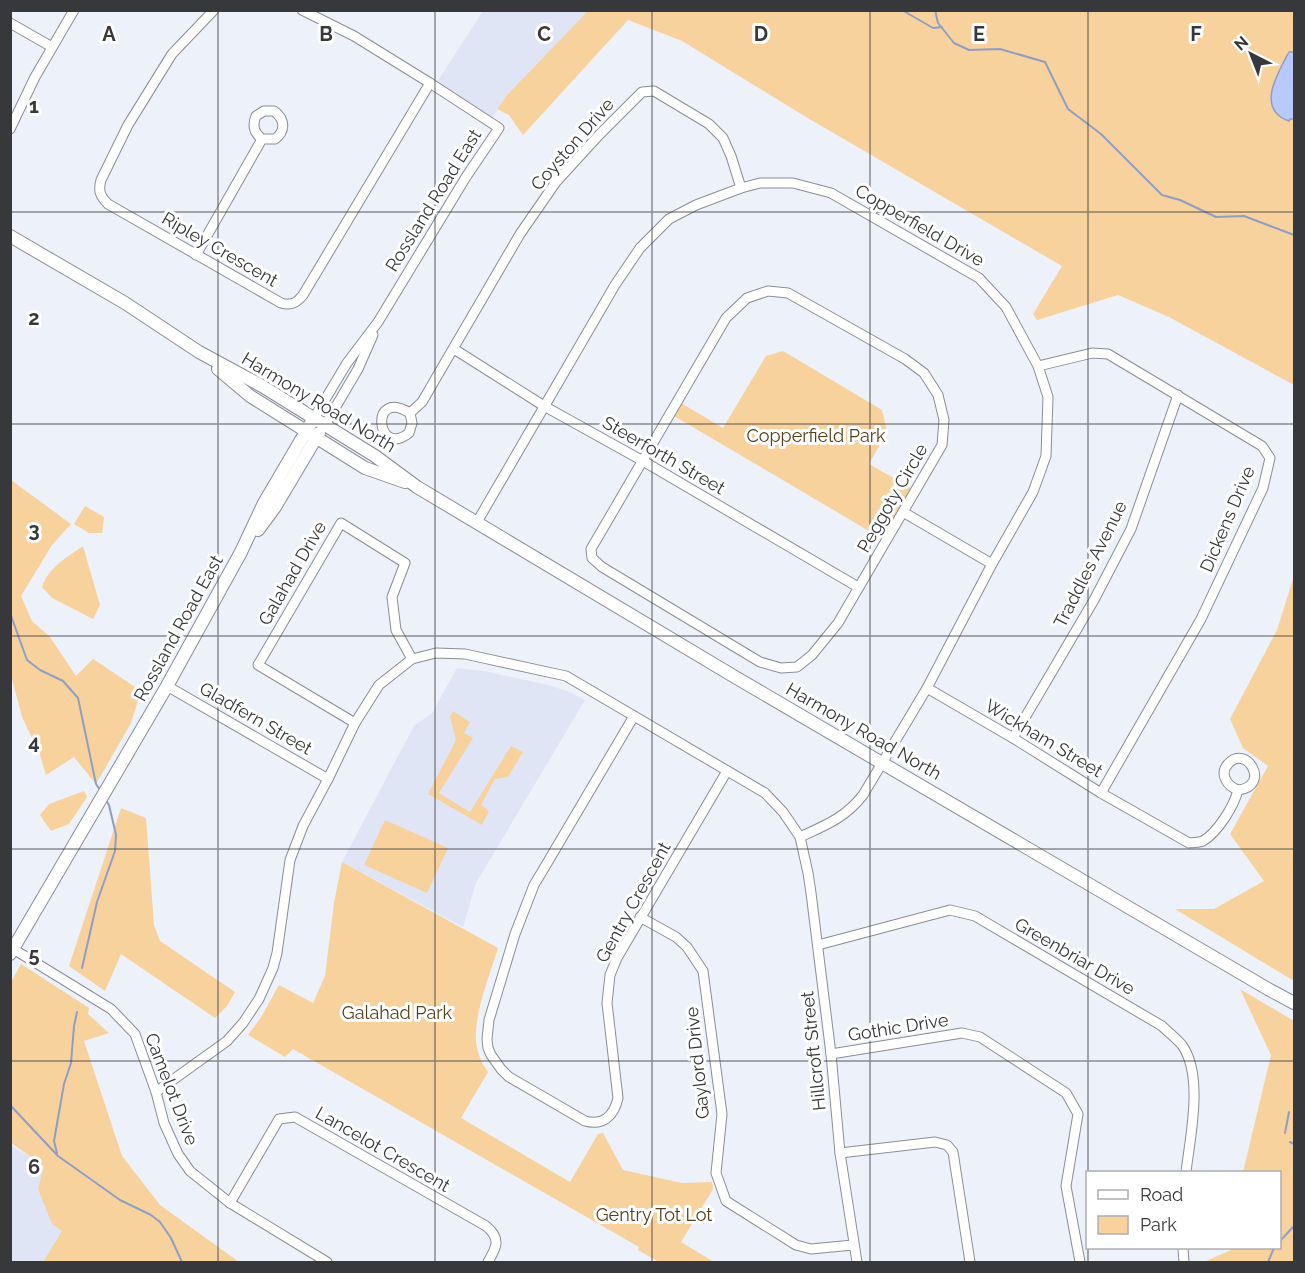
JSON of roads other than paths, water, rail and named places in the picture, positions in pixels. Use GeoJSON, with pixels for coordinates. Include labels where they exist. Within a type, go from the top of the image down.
{"type":"FeatureCollection","features":[{"type":"Feature","properties":{"kind":"main road","name":"Harmony Road North"},"geometry":{"type":"LineString","coordinates":[[10,236],[125,303],[199,352],[262,386],[375,456],[417,487],[735,677],[1294,1003]]}},
{"type":"Feature","properties":{"kind":"main road","name":"Harmony Road North"},"geometry":{"type":"LineString","coordinates":[[199,352],[250,396],[365,468],[417,487]]}},
{"type":"Feature","properties":{"kind":"main road","name":"Rossland Road East"},"geometry":{"type":"LineString","coordinates":[[11,950],[167,686],[241,552],[264,503],[319,422]]}},
{"type":"Feature","properties":{"kind":"street"},"geometry":{"type":"LineString","coordinates":[[10,129],[35,76],[74,10]]}},
{"type":"Feature","properties":{"kind":"street","name":"Ripley Crescent"},"geometry":{"type":"LineString","coordinates":[[214,10],[172,54],[128,125],[100,180],[98,190],[108,204],[281,303],[288,305],[299,300],[430,83]]}},
{"type":"Feature","properties":{"kind":"street"},"geometry":{"type":"LineString","coordinates":[[302,10],[354,36],[430,83]]}},
{"type":"Feature","properties":{"kind":"street"},"geometry":{"type":"LineString","coordinates":[[10,23],[52,47]]}},
{"type":"Feature","properties":{"kind":"street","name":"Rossland Road East"},"geometry":{"type":"LineString","coordinates":[[319,422],[358,369],[378,322],[466,177],[499,128],[430,83]]}},
{"type":"Feature","properties":{"kind":"street","name":"Coyston Drive"},"geometry":{"type":"LineString","coordinates":[[410,413],[422,402],[520,234],[556,182],[642,92],[654,91],[709,124],[723,138],[741,188]]}},
{"type":"Feature","properties":{"kind":"street"},"geometry":{"type":"LineString","coordinates":[[196,255],[262,139]]}},
{"type":"Feature","properties":{"kind":"street","name":"Copperfield Drive"},"geometry":{"type":"LineString","coordinates":[[477,522],[615,285],[640,248],[669,219],[696,205],[760,183],[793,183],[831,193],[979,278],[1006,307],[1038,366],[1048,397],[1046,456],[1033,492],[992,564],[927,688],[863,795],[855,806],[834,822],[800,837]]}},
{"type":"Feature","properties":{"kind":"street","name":"Peggoty Circle"},"geometry":{"type":"LineString","coordinates":[[768,291],[788,293],[905,359],[924,373],[938,395],[944,420],[942,445],[903,512],[838,623],[812,655],[797,667],[781,668],[760,662],[602,567],[592,558],[591,549],[726,318],[747,298],[768,291]]}},
{"type":"Feature","properties":{"kind":"street","name":"Steerforth Street"},"geometry":{"type":"LineString","coordinates":[[454,349],[544,406],[858,587]]}},
{"type":"Feature","properties":{"kind":"street","name":"Dickens Drive"},"geometry":{"type":"LineString","coordinates":[[1038,366],[1092,353],[1108,354],[1262,446],[1270,458],[1263,488],[1201,619],[1101,793]]}},
{"type":"Feature","properties":{"kind":"street","name":"Traddles Avenue"},"geometry":{"type":"LineString","coordinates":[[1013,738],[1094,600],[1131,529],[1178,396]]}},
{"type":"Feature","properties":{"kind":"street"},"geometry":{"type":"LineString","coordinates":[[903,512],[992,564]]}},
{"type":"Feature","properties":{"kind":"street","name":"Galahad Drive"},"geometry":{"type":"LineString","coordinates":[[355,723],[258,664],[341,523],[405,563],[392,597],[396,630],[412,659]]}},
{"type":"Feature","properties":{"kind":"street"},"geometry":{"type":"LineString","coordinates":[[156,1092],[227,1041],[243,1023],[259,999],[277,953],[291,860],[307,817],[355,723],[379,686],[412,659],[436,653],[465,654],[566,676],[765,793],[783,812],[800,837]]}},
{"type":"Feature","properties":{"kind":"street","name":"Gladfern Street"},"geometry":{"type":"LineString","coordinates":[[167,686],[328,779]]}},
{"type":"Feature","properties":{"kind":"street","name":"Wickham Street"},"geometry":{"type":"LineString","coordinates":[[927,688],[1189,843],[1201,842],[1214,831],[1235,800],[1238,790]]}},
{"type":"Feature","properties":{"kind":"street","name":"Gentry Crescent"},"geometry":{"type":"LineString","coordinates":[[634,716],[534,885],[515,934],[487,1029],[491,1056],[509,1077],[585,1121],[600,1122],[607,1118],[616,1106],[618,1098],[607,1003],[610,975],[640,916],[727,771]]}},
{"type":"Feature","properties":{"kind":"street","name":"Hillcroft Street"},"geometry":{"type":"LineString","coordinates":[[800,837],[808,873],[818,945],[840,1153],[856,1263]]}},
{"type":"Feature","properties":{"kind":"street","name":"Greenbriar Drive"},"geometry":{"type":"LineString","coordinates":[[818,945],[950,910],[975,916],[1162,1026],[1182,1046],[1193,1072],[1195,1103],[1186,1171]]}},
{"type":"Feature","properties":{"kind":"street","name":"Gaylord Drive"},"geometry":{"type":"LineString","coordinates":[[640,916],[676,937],[687,947],[703,971],[722,1114],[716,1173],[726,1201],[796,1245],[811,1249],[853,1245]]}},
{"type":"Feature","properties":{"kind":"street","name":"Camelot Drive"},"geometry":{"type":"LineString","coordinates":[[11,950],[111,1010],[135,1034],[156,1092],[164,1123],[178,1154],[190,1171],[230,1203],[327,1263]]}},
{"type":"Feature","properties":{"kind":"street","name":"Gothic Drive"},"geometry":{"type":"LineString","coordinates":[[831,1054],[962,1033],[980,1037],[1066,1093],[1078,1114],[1066,1186],[1080,1263]]}},
{"type":"Feature","properties":{"kind":"street","name":"Lancelot Crescent"},"geometry":{"type":"LineString","coordinates":[[230,1203],[279,1119],[295,1117],[486,1226],[491,1230],[497,1243],[488,1263]]}},
{"type":"Feature","properties":{"kind":"street"},"geometry":{"type":"LineString","coordinates":[[840,1153],[935,1142],[947,1144],[954,1152],[970,1263]]}},
{"type":"Feature","properties":{"kind":"water"},"geometry":{"type":"Polygon","coordinates":[[[1289,52],[1294,52],[1294,119],[1289,121],[1273,108],[1271,99],[1275,80],[1289,52]]]}},
{"type":"Feature","properties":{"kind":"waterway"},"geometry":{"type":"LineString","coordinates":[[902,10],[933,28],[942,27]]}},
{"type":"Feature","properties":{"kind":"waterway"},"geometry":{"type":"LineString","coordinates":[[935,10],[938,23],[954,43],[969,50],[1000,49],[1045,62],[1068,109],[1101,134],[1162,195],[1180,200],[1216,217],[1244,216],[1294,235]]}},
{"type":"Feature","properties":{"kind":"waterway"},"geometry":{"type":"LineString","coordinates":[[10,613],[27,660],[40,670],[63,681],[78,698],[96,784],[100,790]]}},
{"type":"Feature","properties":{"kind":"waterway"},"geometry":{"type":"LineString","coordinates":[[82,968],[97,902],[115,851],[116,835],[106,800]]}},
{"type":"Feature","properties":{"kind":"waterway"},"geometry":{"type":"LineString","coordinates":[[57,1153],[54,1141],[64,1084],[71,1063],[77,1012]]}},
{"type":"Feature","properties":{"kind":"waterway"},"geometry":{"type":"LineString","coordinates":[[10,1105],[58,1156],[120,1200],[160,1222],[171,1238],[182,1262]]}},
{"type":"Feature","properties":{"kind":"waterway"},"geometry":{"type":"LineString","coordinates":[[1285,1133],[1289,1112]]}},
{"type":"Feature","properties":{"kind":"waterway"},"geometry":{"type":"LineString","coordinates":[[1290,1142],[1294,1144]]}},
{"type":"Feature","properties":{"kind":"waterway"},"geometry":{"type":"LineString","coordinates":[[1281,1240],[1294,1226]]}},
{"type":"Feature","properties":{"kind":"waterway"},"geometry":{"type":"LineString","coordinates":[[1268,1262],[1274,1249]]}},
{"type":"Feature","properties":{"kind":"park label","name":"Copperfield Park"},"geometry":{"type":"Point","coordinates":[816,435]}},
{"type":"Feature","properties":{"kind":"park label","name":"Galahad Park"},"geometry":{"type":"Point","coordinates":[397,1012]}},
{"type":"Feature","properties":{"kind":"park label","name":"Gentry Tot Lot"},"geometry":{"type":"Point","coordinates":[654,1214]}}]}
